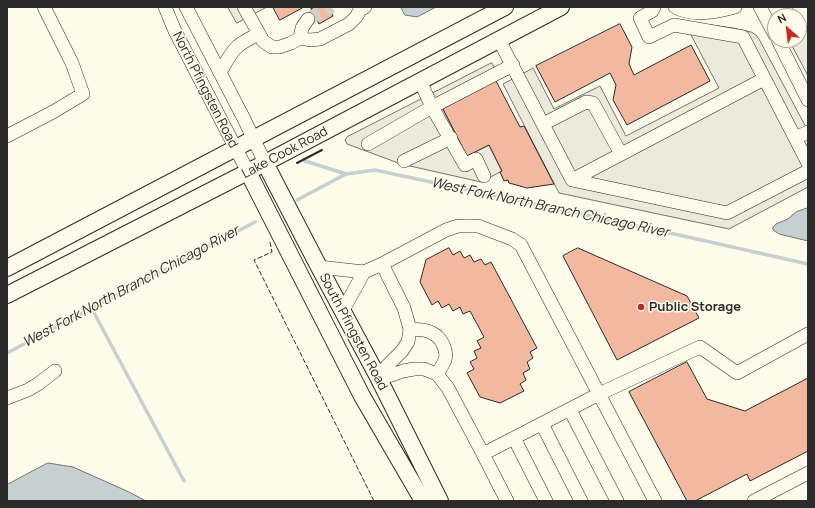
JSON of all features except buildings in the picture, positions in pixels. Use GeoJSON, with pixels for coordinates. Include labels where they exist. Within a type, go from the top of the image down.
{"type":"FeatureCollection","features":[{"type":"Feature","properties":{"kind":"main road","name":"Lake Cook Road"},"geometry":{"type":"LineString","coordinates":[[7,268],[505,7]]}},
{"type":"Feature","properties":{"kind":"main road","name":"Lake Cook Road"},"geometry":{"type":"LineString","coordinates":[[7,295],[265,164],[560,7]]}},
{"type":"Feature","properties":{"kind":"main road","name":"South Pfingsten Road"},"geometry":{"type":"LineString","coordinates":[[265,164],[342,312],[378,377],[440,501]]}},
{"type":"Feature","properties":{"kind":"main road","name":"South Pfingsten Road"},"geometry":{"type":"LineString","coordinates":[[248,172],[362,396],[423,501]]}},
{"type":"Feature","properties":{"kind":"street"},"geometry":{"type":"LineString","coordinates":[[7,136],[54,112],[83,94],[72,63],[44,7]]}},
{"type":"Feature","properties":{"kind":"street","name":"North Pfingsten Road"},"geometry":{"type":"LineString","coordinates":[[165,7],[175,31],[248,172]]}},
{"type":"Feature","properties":{"kind":"street","name":"North Pfingsten Road"},"geometry":{"type":"LineString","coordinates":[[186,7],[244,119],[265,164]]}},
{"type":"Feature","properties":{"kind":"street"},"geometry":{"type":"LineString","coordinates":[[244,7],[262,41],[272,47],[280,47],[300,38],[310,40],[320,39],[349,24],[356,17],[360,8]]}},
{"type":"Feature","properties":{"kind":"street"},"geometry":{"type":"LineString","coordinates":[[654,7],[652,11],[640,18],[649,37],[674,25],[743,37],[808,163]]}},
{"type":"Feature","properties":{"kind":"street"},"geometry":{"type":"LineString","coordinates":[[675,7],[688,12],[707,13],[735,7]]}},
{"type":"Feature","properties":{"kind":"street"},"geometry":{"type":"LineString","coordinates":[[760,7],[767,20]]}},
{"type":"Feature","properties":{"kind":"street"},"geometry":{"type":"LineString","coordinates":[[707,13],[707,31]]}},
{"type":"Feature","properties":{"kind":"street"},"geometry":{"type":"LineString","coordinates":[[300,38],[302,28],[308,19]]}},
{"type":"Feature","properties":{"kind":"street"},"geometry":{"type":"LineString","coordinates":[[220,73],[238,46],[258,34]]}},
{"type":"Feature","properties":{"kind":"street"},"geometry":{"type":"LineString","coordinates":[[499,40],[572,180]]}},
{"type":"Feature","properties":{"kind":"street"},"geometry":{"type":"LineString","coordinates":[[782,48],[808,100]]}},
{"type":"Feature","properties":{"kind":"street"},"geometry":{"type":"LineString","coordinates":[[368,144],[432,107],[513,65]]}},
{"type":"Feature","properties":{"kind":"street"},"geometry":{"type":"LineString","coordinates":[[572,180],[764,79]]}},
{"type":"Feature","properties":{"kind":"street"},"geometry":{"type":"LineString","coordinates":[[420,81],[432,107],[465,165],[476,159],[484,176]]}},
{"type":"Feature","properties":{"kind":"street"},"geometry":{"type":"LineString","coordinates":[[543,124],[586,102],[593,103],[620,154]]}},
{"type":"Feature","properties":{"kind":"street"},"geometry":{"type":"LineString","coordinates":[[795,138],[808,132]]}},
{"type":"Feature","properties":{"kind":"street"},"geometry":{"type":"LineString","coordinates":[[404,161],[451,138]]}},
{"type":"Feature","properties":{"kind":"street"},"geometry":{"type":"LineString","coordinates":[[572,180],[728,213],[808,171]]}},
{"type":"Feature","properties":{"kind":"street"},"geometry":{"type":"LineString","coordinates":[[319,267],[364,272],[446,230],[458,226],[478,226],[512,239],[521,246],[656,501]]}},
{"type":"Feature","properties":{"kind":"street"},"geometry":{"type":"LineString","coordinates":[[378,377],[402,351],[408,342],[410,329],[404,308],[382,264]]}},
{"type":"Feature","properties":{"kind":"street"},"geometry":{"type":"LineString","coordinates":[[342,312],[364,272]]}},
{"type":"Feature","properties":{"kind":"street"},"geometry":{"type":"LineString","coordinates":[[410,329],[426,330],[432,332],[439,338],[446,353],[442,367],[437,374]]}},
{"type":"Feature","properties":{"kind":"street"},"geometry":{"type":"LineString","coordinates":[[483,454],[600,394],[700,347],[737,373],[808,334]]}},
{"type":"Feature","properties":{"kind":"street"},"geometry":{"type":"LineString","coordinates":[[378,377],[414,369],[424,369],[437,374],[448,388],[507,501]]}},
{"type":"Feature","properties":{"kind":"street"},"geometry":{"type":"LineString","coordinates":[[7,398],[28,390],[55,371]]}},
{"type":"Feature","properties":{"kind":"street"},"geometry":{"type":"LineString","coordinates":[[570,410],[617,501]]}},
{"type":"Feature","properties":{"kind":"street"},"geometry":{"type":"LineString","coordinates":[[542,424],[581,501]]}},
{"type":"Feature","properties":{"kind":"street"},"geometry":{"type":"LineString","coordinates":[[514,438],[546,501]]}},
{"type":"Feature","properties":{"kind":"street"},"geometry":{"type":"LineString","coordinates":[[754,501],[808,473]]}},
{"type":"Feature","properties":{"kind":"shaded area"},"geometry":{"type":"Polygon","coordinates":[[[228,7],[264,7],[265,8],[237,23],[228,7]]]}},
{"type":"Feature","properties":{"kind":"shaded area"},"geometry":{"type":"Polygon","coordinates":[[[401,7],[436,7],[417,17],[405,15],[401,7]]]}},
{"type":"Feature","properties":{"kind":"shaded area"},"geometry":{"type":"Polygon","coordinates":[[[711,25],[751,32],[759,39],[808,131],[808,187],[729,229],[559,193],[503,84],[533,68],[554,109],[600,86],[626,136],[719,88],[691,35],[711,25]]]}},
{"type":"Feature","properties":{"kind":"shaded area"},"geometry":{"type":"Polygon","coordinates":[[[807,29],[808,76],[793,48],[807,48],[807,29]]]}},
{"type":"Feature","properties":{"kind":"shaded area"},"geometry":{"type":"Polygon","coordinates":[[[492,63],[500,78],[443,109],[467,156],[489,145],[502,171],[481,182],[401,164],[347,144],[345,140],[347,137],[492,63]]]}},
{"type":"Feature","properties":{"kind":"shaded area"},"geometry":{"type":"Polygon","coordinates":[[[808,208],[808,241],[779,234],[773,230],[773,227],[776,224],[788,219],[796,212],[808,208]]]}},
{"type":"Feature","properties":{"kind":"shaded area"},"geometry":{"type":"Polygon","coordinates":[[[48,463],[73,467],[146,501],[7,501],[7,485],[48,463]]]}},
{"type":"Feature","properties":{"kind":"waterway"},"geometry":{"type":"LineString","coordinates":[[305,161],[346,174]]}},
{"type":"Feature","properties":{"kind":"waterway","name":"West Fork North Branch Chicago River"},"geometry":{"type":"LineString","coordinates":[[297,200],[346,174],[375,170],[808,264]]}},
{"type":"Feature","properties":{"kind":"waterway","name":"West Fork North Branch Chicago River"},"geometry":{"type":"LineString","coordinates":[[7,353],[255,222]]}},
{"type":"Feature","properties":{"kind":"waterway"},"geometry":{"type":"LineString","coordinates":[[92,309],[184,481]]}},
{"type":"Feature","properties":{"kind":"tunnel"},"geometry":{"type":"LineString","coordinates":[[308,19],[332,7]]}},
{"type":"Feature","properties":{"kind":"fence"},"geometry":{"type":"LineString","coordinates":[[270,242],[272,252],[254,260],[374,501]]}},
{"type":"Feature","properties":{"kind":"wall"},"geometry":{"type":"LineString","coordinates":[[297,163],[322,150]]}},
{"type":"Feature","properties":{"kind":"place","name":"Public Storage"},"geometry":{"type":"Point","coordinates":[641,307]}}]}
